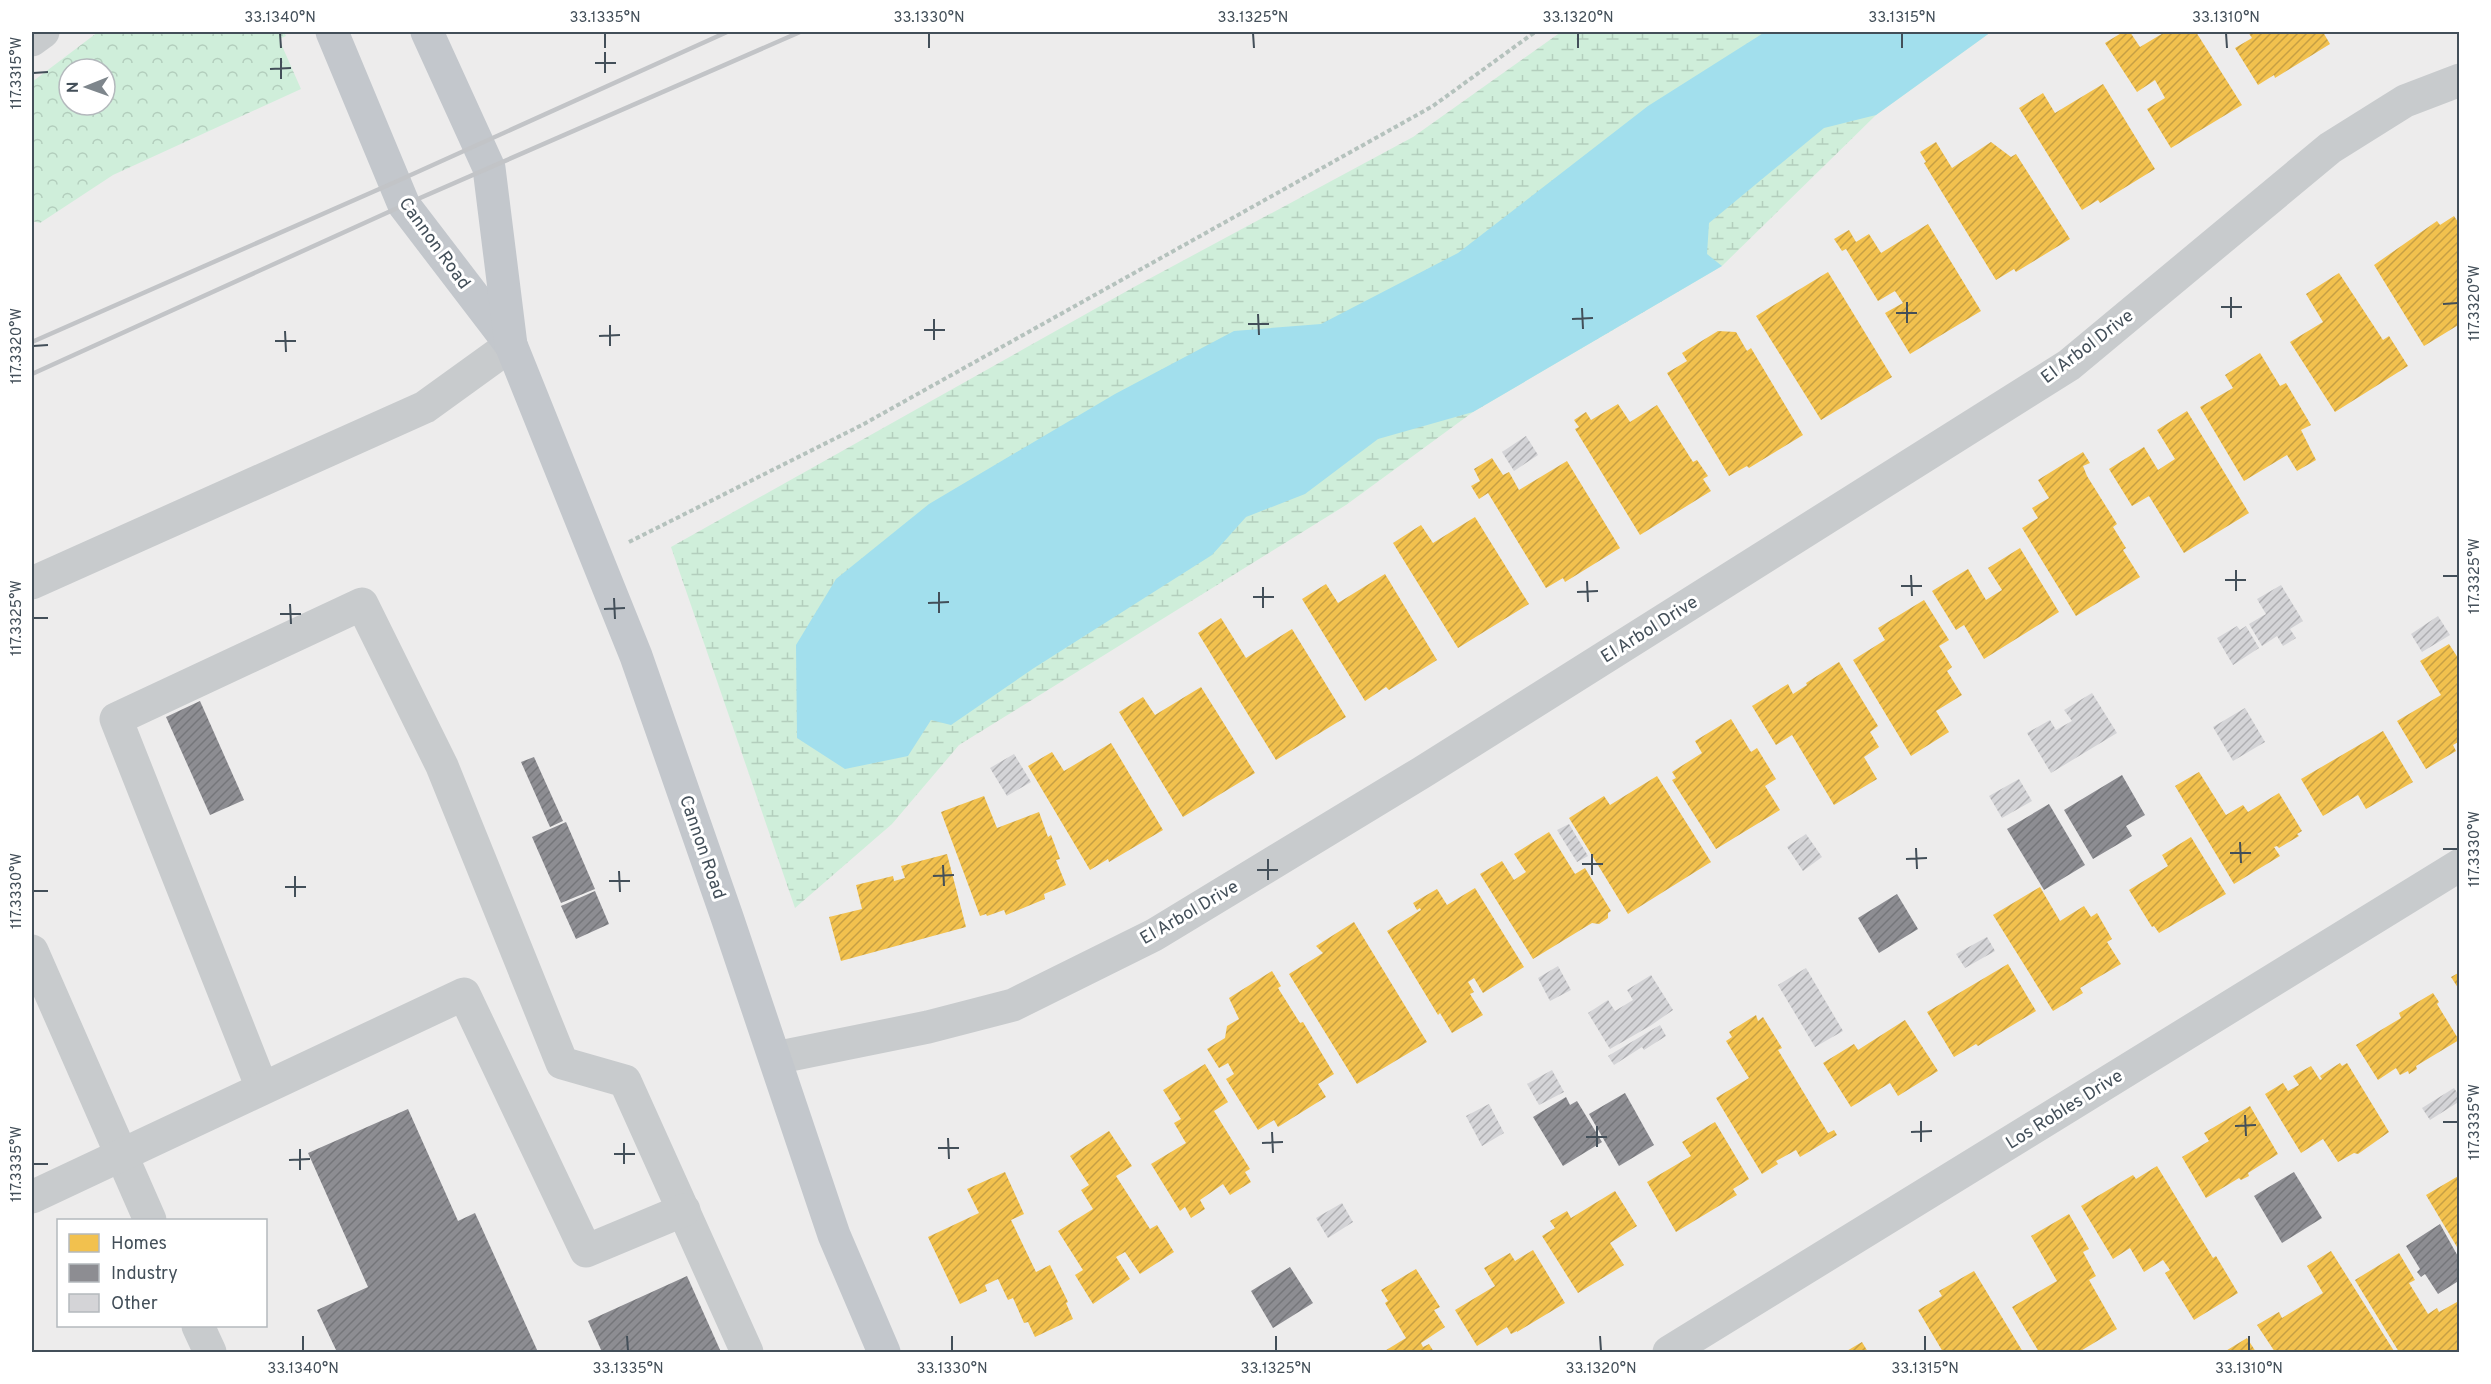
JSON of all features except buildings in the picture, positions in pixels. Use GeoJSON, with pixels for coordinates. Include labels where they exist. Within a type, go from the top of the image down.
{"type":"FeatureCollection","features":[{"type":"Feature","properties":{"kind":"main road","name":"Cannon Road"},"geometry":{"type":"LineString","coordinates":[[332,32],[404,205],[512,345]]}},
{"type":"Feature","properties":{"kind":"main road","name":"Cannon Road"},"geometry":{"type":"LineString","coordinates":[[428,32],[489,168],[512,345],[636,656],[834,1235],[884,1353]]}},
{"type":"Feature","properties":{"kind":"street"},"geometry":{"type":"LineString","coordinates":[[32,40],[43,32]]}},
{"type":"Feature","properties":{"kind":"street","name":"El Arbol Drive"},"geometry":{"type":"LineString","coordinates":[[775,1058],[928,1027],[1013,1005],[1154,935],[1421,773],[2069,365],[2330,148],[2405,101],[2460,80]]}},
{"type":"Feature","properties":{"kind":"street"},"geometry":{"type":"LineString","coordinates":[[32,583],[425,407],[512,345]]}},
{"type":"Feature","properties":{"kind":"street"},"geometry":{"type":"LineString","coordinates":[[262,1088],[116,719],[362,604],[442,766],[562,1063],[626,1081],[747,1353]]}},
{"type":"Feature","properties":{"kind":"street","name":"Los Robles Drive"},"geometry":{"type":"LineString","coordinates":[[1669,1353],[2460,865]]}},
{"type":"Feature","properties":{"kind":"street"},"geometry":{"type":"LineString","coordinates":[[32,951],[149,1219]]}},
{"type":"Feature","properties":{"kind":"street"},"geometry":{"type":"LineString","coordinates":[[32,1197],[464,994],[586,1251],[684,1210]]}},
{"type":"Feature","properties":{"kind":"street"},"geometry":{"type":"LineString","coordinates":[[198,1327],[210,1353]]}},
{"type":"Feature","properties":{"kind":"path"},"geometry":{"type":"LineString","coordinates":[[596,558],[862,425],[1423,112],[1534,32]]}},
{"type":"Feature","properties":{"kind":"green space"},"geometry":{"type":"Polygon","coordinates":[[[98,32],[284,32],[286,36],[279,39],[301,89],[113,175],[40,223],[32,221],[32,82],[57,63],[57,117],[117,117],[117,57],[65,57],[98,32]]]}},
{"type":"Feature","properties":{"kind":"green space"},"geometry":{"type":"Polygon","coordinates":[[[1561,32],[1991,32],[1876,115],[1722,266],[1473,412],[1346,505],[959,745],[892,824],[795,908],[671,547],[1134,287],[1413,137],[1561,32]]]}},
{"type":"Feature","properties":{"kind":"water"},"geometry":{"type":"Polygon","coordinates":[[[1765,32],[1991,32],[1876,115],[1824,128],[1709,223],[1707,254],[1722,266],[1473,412],[1378,439],[1305,494],[1246,517],[1212,555],[1034,668],[951,725],[931,720],[908,756],[845,769],[797,738],[796,645],[836,579],[929,504],[1115,394],[1234,331],[1321,324],[1458,253],[1648,106],[1765,32]]]}},
{"type":"Feature","properties":{"kind":"railway"},"geometry":{"type":"LineString","coordinates":[[32,342],[393,183],[727,32]]}},
{"type":"Feature","properties":{"kind":"railway"},"geometry":{"type":"LineString","coordinates":[[32,374],[404,205],[800,32]]}}]}
